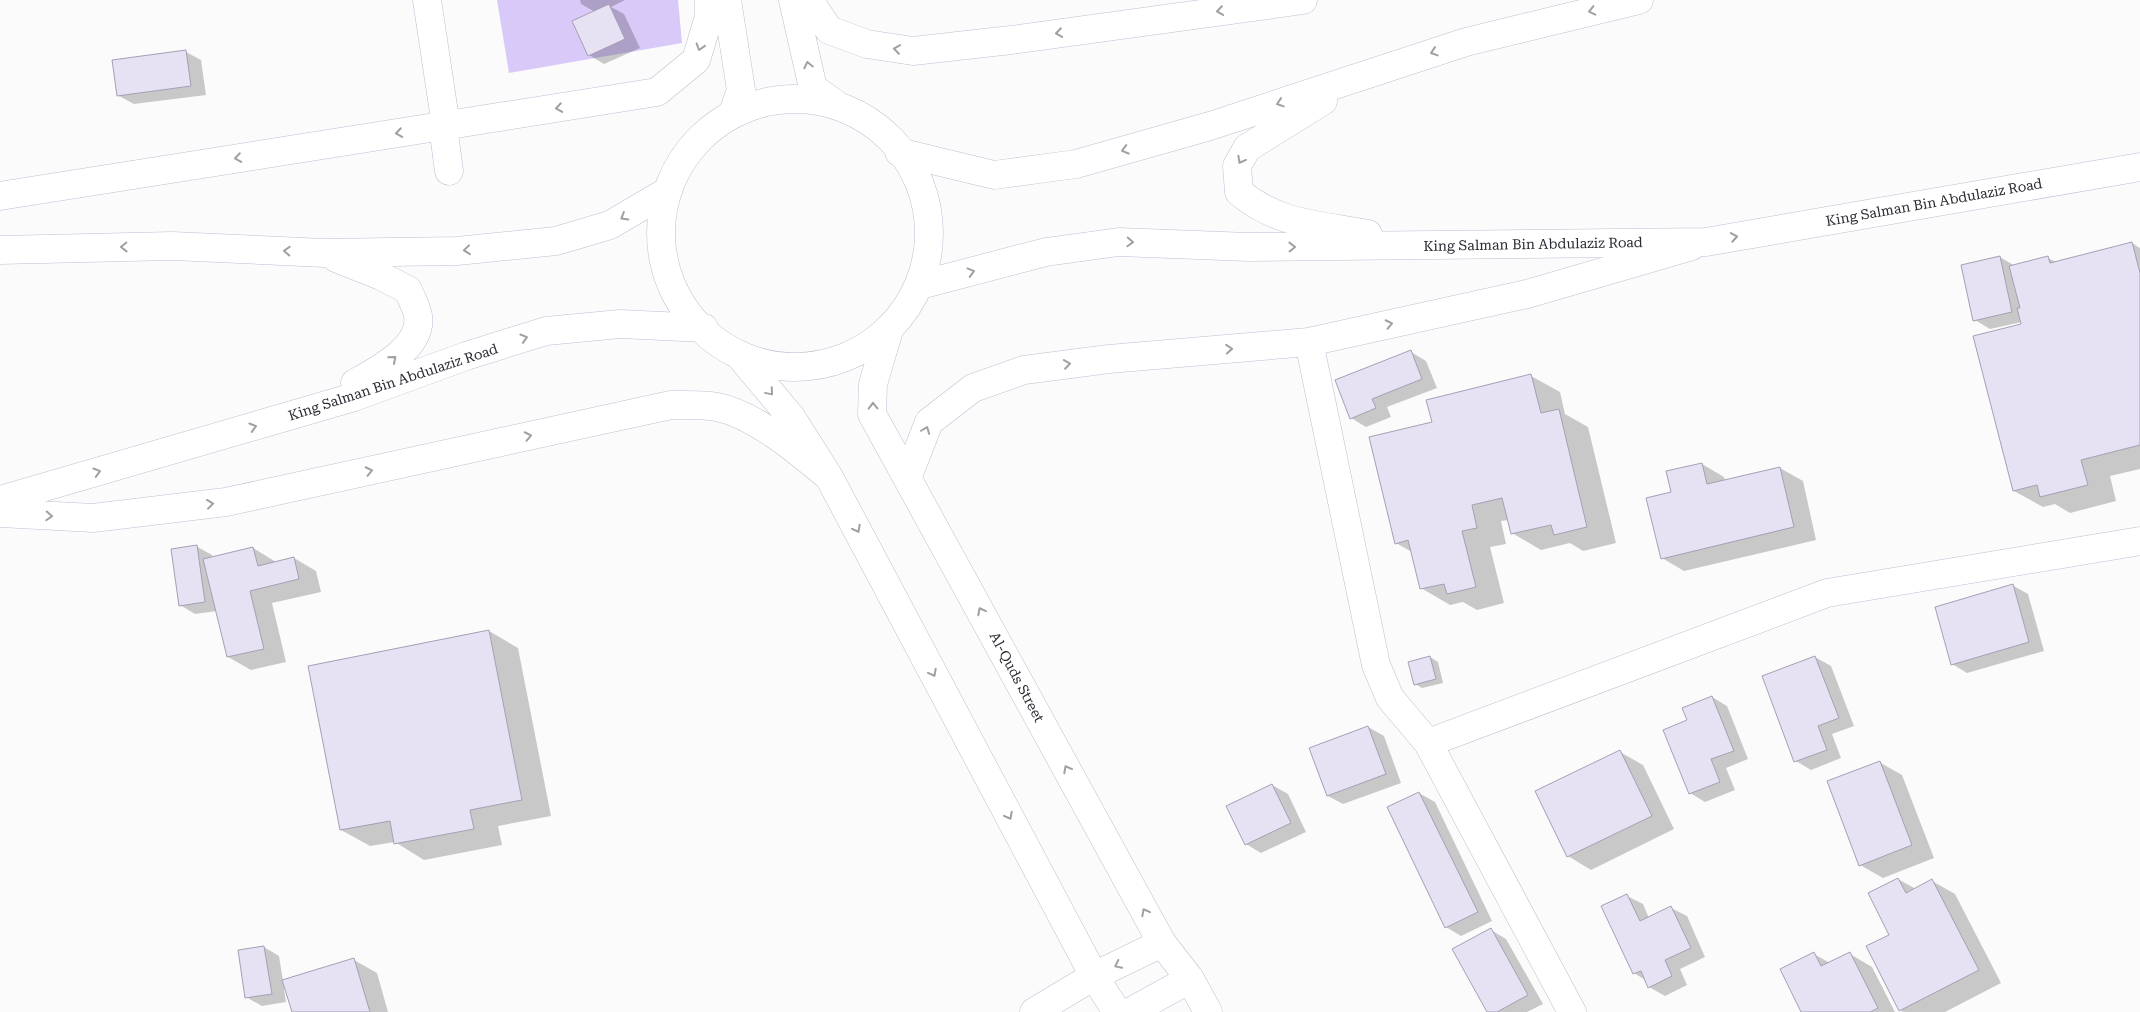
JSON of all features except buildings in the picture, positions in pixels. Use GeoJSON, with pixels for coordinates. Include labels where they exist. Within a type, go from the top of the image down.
{"type":"FeatureCollection","features":[{"type":"Feature","properties":{"kind":"street"},"geometry":{"type":"LineString","coordinates":[[427,0],[449,171]]}},
{"type":"Feature","properties":{"kind":"street"},"geometry":{"type":"LineString","coordinates":[[0,196],[657,92],[696,60],[709,17],[709,0]]}},
{"type":"Feature","properties":{"kind":"street"},"geometry":{"type":"LineString","coordinates":[[727,0],[742,90],[733,113]]}},
{"type":"Feature","properties":{"kind":"street"},"geometry":{"type":"LineString","coordinates":[[739,355],[778,366],[818,365],[856,353],[889,330],[924,284],[931,230],[923,186],[899,152],[814,88],[793,0]]}},
{"type":"Feature","properties":{"kind":"street"},"geometry":{"type":"LineString","coordinates":[[809,0],[829,30],[867,44],[913,51],[1021,39],[1303,0]]}},
{"type":"Feature","properties":{"kind":"street"},"geometry":{"type":"LineString","coordinates":[[899,152],[994,175],[1076,164],[1210,126],[1466,42],[1639,0]]}},
{"type":"Feature","properties":{"kind":"street"},"geometry":{"type":"LineString","coordinates":[[1367,74],[1286,122],[1248,148],[1237,166],[1240,192],[1254,205],[1285,219],[1424,245]]}},
{"type":"Feature","properties":{"kind":"street"},"geometry":{"type":"LineString","coordinates":[[834,103],[808,98],[782,98],[757,103],[733,113],[704,133],[681,160],[666,192],[660,230],[664,269],[680,304],[704,328],[739,355],[791,417],[829,477],[1094,976],[1116,1012]]}},
{"type":"Feature","properties":{"kind":"street","name":"King Salman Bin Abdulaziz Road"},"geometry":{"type":"LineString","coordinates":[[924,284],[1046,252],[1119,242],[1249,247],[1706,242],[2140,167]]}},
{"type":"Feature","properties":{"kind":"street"},"geometry":{"type":"LineString","coordinates":[[0,250],[172,246],[325,253],[458,251],[556,241],[610,225],[666,192]]}},
{"type":"Feature","properties":{"kind":"street"},"geometry":{"type":"LineString","coordinates":[[908,476],[929,422],[973,388],[1024,370],[1109,358],[1309,342],[1528,294],[1706,242]]}},
{"type":"Feature","properties":{"kind":"street"},"geometry":{"type":"LineString","coordinates":[[306,412],[384,367],[416,335],[418,316],[408,290],[381,276],[325,253]]}},
{"type":"Feature","properties":{"kind":"street","name":"King Salman Bin Abdulaziz Road"},"geometry":{"type":"LineString","coordinates":[[0,500],[354,398],[466,356],[546,331],[620,324],[704,328]]}},
{"type":"Feature","properties":{"kind":"street","name":"Al-Quds Street"},"geometry":{"type":"LineString","coordinates":[[889,330],[873,384],[872,414],[908,476],[1162,943],[1190,979],[1208,1012]]}},
{"type":"Feature","properties":{"kind":"street"},"geometry":{"type":"LineString","coordinates":[[1309,342],[1376,665],[1390,698],[1428,743],[1572,1012]]}},
{"type":"Feature","properties":{"kind":"street"},"geometry":{"type":"LineString","coordinates":[[0,513],[94,518],[226,502],[670,405],[717,407],[744,417],[791,446],[829,477]]}},
{"type":"Feature","properties":{"kind":"street"},"geometry":{"type":"LineString","coordinates":[[1428,743],[1827,593],[2140,541]]}},
{"type":"Feature","properties":{"kind":"street"},"geometry":{"type":"LineString","coordinates":[[1034,1012],[1094,976],[1162,943]]}},
{"type":"Feature","properties":{"kind":"street"},"geometry":{"type":"LineString","coordinates":[[1130,1012],[1190,979]]}},
{"type":"Feature","properties":{"kind":"shaded area"},"geometry":{"type":"Polygon","coordinates":[[[497,0],[678,0],[682,43],[509,73],[497,0]]]}}]}
